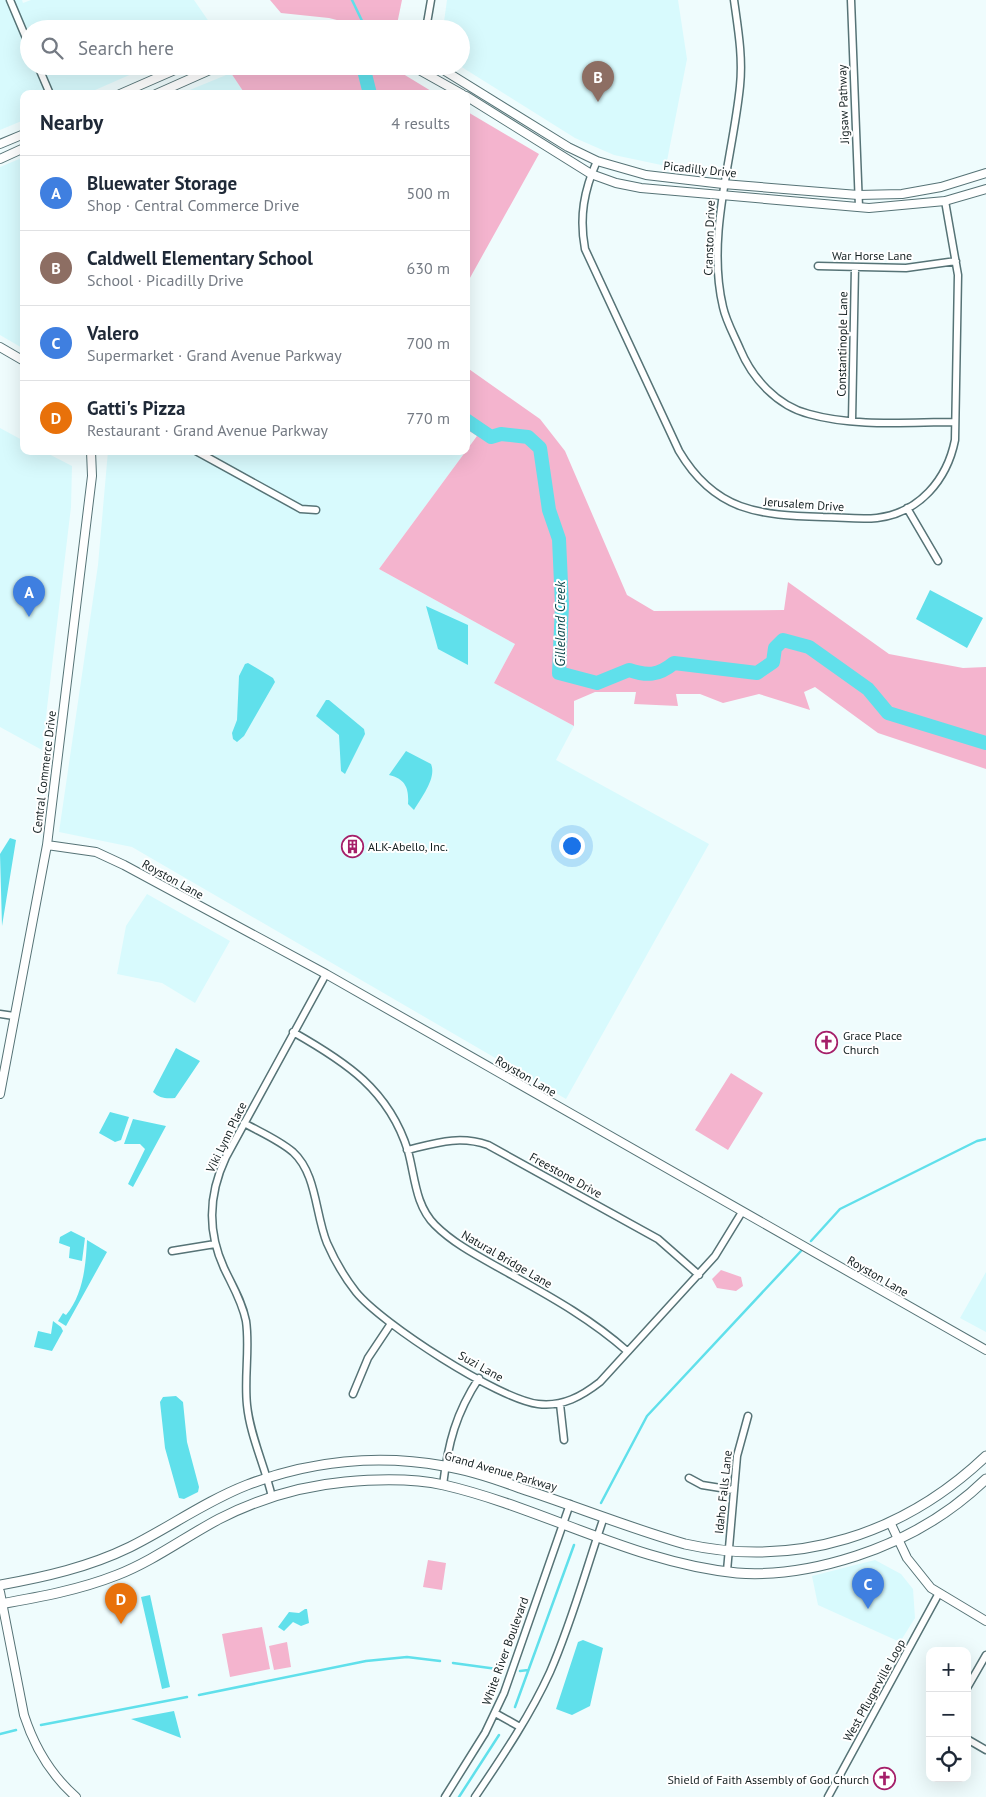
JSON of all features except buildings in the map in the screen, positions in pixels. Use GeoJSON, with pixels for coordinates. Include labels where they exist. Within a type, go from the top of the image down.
{"type":"FeatureCollection","features":[{"type":"Feature","properties":{"kind":"main road","name":"Grand Avenue Parkway"},"geometry":{"type":"LineString","coordinates":[[0,1585],[67,1572],[89,1564],[129,1547],[228,1494],[268,1479],[308,1467],[352,1461],[407,1461],[445,1466],[498,1480],[685,1544],[762,1553],[802,1550],[823,1546],[890,1522],[929,1502],[952,1486],[986,1456]]}},
{"type":"Feature","properties":{"kind":"main road"},"geometry":{"type":"LineString","coordinates":[[1,1604],[70,1590],[119,1574],[219,1520],[272,1497],[341,1482],[394,1480],[443,1485],[675,1562],[727,1571],[771,1572],[827,1565],[898,1541],[948,1512],[986,1479]]}},
{"type":"Feature","properties":{"kind":"street"},"geometry":{"type":"LineString","coordinates":[[10,0],[20,24]]}},
{"type":"Feature","properties":{"kind":"street"},"geometry":{"type":"LineString","coordinates":[[428,20],[431,0]]}},
{"type":"Feature","properties":{"kind":"street","name":"Cranston Drive"},"geometry":{"type":"LineString","coordinates":[[734,0],[741,61],[740,88],[723,184],[718,272],[723,310],[746,364],[758,380],[773,394],[807,414],[852,421],[955,422]]}},
{"type":"Feature","properties":{"kind":"street","name":"Jigsaw Pathway"},"geometry":{"type":"LineString","coordinates":[[851,0],[859,207]]}},
{"type":"Feature","properties":{"kind":"street"},"geometry":{"type":"LineString","coordinates":[[42,75],[48,90]]}},
{"type":"Feature","properties":{"kind":"street"},"geometry":{"type":"LineString","coordinates":[[129,90],[163,75]]}},
{"type":"Feature","properties":{"kind":"street"},"geometry":{"type":"LineString","coordinates":[[165,90],[198,75]]}},
{"type":"Feature","properties":{"kind":"street"},"geometry":{"type":"LineString","coordinates":[[428,75],[455,90]]}},
{"type":"Feature","properties":{"kind":"street","name":"Picadilly Drive"},"geometry":{"type":"LineString","coordinates":[[452,75],[568,147],[597,160],[646,175],[723,184],[858,194],[902,194],[941,187],[986,174]]}},
{"type":"Feature","properties":{"kind":"street","name":"Picadilly Drive"},"geometry":{"type":"LineString","coordinates":[[470,98],[591,174],[616,183],[641,188],[884,208],[945,201],[986,188]]}},
{"type":"Feature","properties":{"kind":"street"},"geometry":{"type":"LineString","coordinates":[[0,144],[20,136]]}},
{"type":"Feature","properties":{"kind":"street"},"geometry":{"type":"LineString","coordinates":[[0,158],[20,150]]}},
{"type":"Feature","properties":{"kind":"street","name":"Jerusalem Drive"},"geometry":{"type":"LineString","coordinates":[[597,160],[591,174],[581,217],[582,233],[588,260],[679,451],[700,480],[732,503],[754,511],[776,515],[876,518],[907,508],[926,494],[943,475],[952,452],[955,422],[959,285],[945,201]]}},
{"type":"Feature","properties":{"kind":"street","name":"War Horse Lane"},"geometry":{"type":"LineString","coordinates":[[818,266],[906,268],[956,261]]}},
{"type":"Feature","properties":{"kind":"street","name":"Constantinople Lane"},"geometry":{"type":"LineString","coordinates":[[852,421],[854,267]]}},
{"type":"Feature","properties":{"kind":"street"},"geometry":{"type":"LineString","coordinates":[[0,348],[20,359]]}},
{"type":"Feature","properties":{"kind":"street","name":"Central Commerce Drive"},"geometry":{"type":"LineString","coordinates":[[0,1094],[46,845],[92,476],[92,455]]}},
{"type":"Feature","properties":{"kind":"street"},"geometry":{"type":"LineString","coordinates":[[203,455],[300,509],[316,510]]}},
{"type":"Feature","properties":{"kind":"street"},"geometry":{"type":"LineString","coordinates":[[907,508],[938,561]]}},
{"type":"Feature","properties":{"kind":"street","name":"Royston Lane"},"geometry":{"type":"LineString","coordinates":[[46,845],[80,849],[110,857],[326,974],[986,1350]]}},
{"type":"Feature","properties":{"kind":"street","name":"Viki Lynn Place"},"geometry":{"type":"LineString","coordinates":[[272,1497],[250,1423],[247,1404],[246,1322],[237,1293],[215,1244],[212,1221],[212,1197],[218,1175],[244,1123],[326,974]]}},
{"type":"Feature","properties":{"kind":"street"},"geometry":{"type":"LineString","coordinates":[[0,1014],[14,1016]]}},
{"type":"Feature","properties":{"kind":"street","name":"Natural Bridge Lane"},"geometry":{"type":"LineString","coordinates":[[293,1032],[334,1055],[372,1087],[396,1125],[407,1150],[419,1201],[432,1223],[454,1242],[591,1321],[627,1351]]}},
{"type":"Feature","properties":{"kind":"street","name":"Suzi Lane"},"geometry":{"type":"LineString","coordinates":[[244,1123],[294,1153],[311,1181],[327,1243],[339,1266],[356,1292],[390,1325],[479,1378],[518,1398],[538,1404],[560,1404],[582,1395],[600,1382],[715,1256],[742,1212]]}},
{"type":"Feature","properties":{"kind":"street","name":"Freestone Drive"},"geometry":{"type":"LineString","coordinates":[[407,1150],[452,1139],[476,1141],[488,1145],[658,1239],[699,1275]]}},
{"type":"Feature","properties":{"kind":"street"},"geometry":{"type":"LineString","coordinates":[[172,1251],[215,1244]]}},
{"type":"Feature","properties":{"kind":"street"},"geometry":{"type":"LineString","coordinates":[[353,1394],[368,1358],[390,1325]]}},
{"type":"Feature","properties":{"kind":"street"},"geometry":{"type":"LineString","coordinates":[[443,1485],[445,1466],[456,1419],[463,1401],[479,1378]]}},
{"type":"Feature","properties":{"kind":"street"},"geometry":{"type":"LineString","coordinates":[[560,1404],[564,1440]]}},
{"type":"Feature","properties":{"kind":"street","name":"Idaho Falls Lane"},"geometry":{"type":"LineString","coordinates":[[727,1571],[737,1456],[748,1416]]}},
{"type":"Feature","properties":{"kind":"street"},"geometry":{"type":"LineString","coordinates":[[689,1478],[702,1485],[733,1490]]}},
{"type":"Feature","properties":{"kind":"street","name":"White River Boulevard"},"geometry":{"type":"LineString","coordinates":[[445,1797],[465,1768],[504,1693],[570,1504]]}},
{"type":"Feature","properties":{"kind":"street"},"geometry":{"type":"LineString","coordinates":[[475,1797],[520,1727],[549,1673],[575,1607],[604,1517]]}},
{"type":"Feature","properties":{"kind":"street"},"geometry":{"type":"LineString","coordinates":[[890,1522],[907,1558],[922,1578],[939,1593],[986,1621]]}},
{"type":"Feature","properties":{"kind":"street"},"geometry":{"type":"LineString","coordinates":[[0,1592],[1,1604],[30,1731],[52,1772],[76,1797]]}},
{"type":"Feature","properties":{"kind":"street","name":"West Pflugerville Loop"},"geometry":{"type":"LineString","coordinates":[[828,1797],[939,1593]]}},
{"type":"Feature","properties":{"kind":"street"},"geometry":{"type":"LineString","coordinates":[[971,1681],[986,1655]]}},
{"type":"Feature","properties":{"kind":"street"},"geometry":{"type":"LineString","coordinates":[[494,1714],[520,1727]]}},
{"type":"Feature","properties":{"kind":"street"},"geometry":{"type":"LineString","coordinates":[[971,1741],[986,1750]]}},
{"type":"Feature","properties":{"kind":"shaded area"},"geometry":{"type":"Polygon","coordinates":[[[0,0],[22,0],[23,3],[31,0],[194,0],[208,20],[20,20],[20,75],[129,75],[95,90],[20,90],[20,122],[0,130],[0,0]]]}},
{"type":"Feature","properties":{"kind":"shaded area"},"geometry":{"type":"Polygon","coordinates":[[[270,0],[402,0],[398,20],[337,20],[281,13],[270,0]]]}},
{"type":"Feature","properties":{"kind":"shaded area"},"geometry":{"type":"Polygon","coordinates":[[[447,0],[678,0],[687,59],[666,166],[614,155],[575,138],[470,72],[470,20],[444,20],[447,0]]]}},
{"type":"Feature","properties":{"kind":"shaded area"},"geometry":{"type":"Polygon","coordinates":[[[226,75],[232,75],[242,90],[190,90],[226,75]]]}},
{"type":"Feature","properties":{"kind":"shaded area"},"geometry":{"type":"Polygon","coordinates":[[[232,75],[405,75],[429,90],[242,90],[232,75]]]}},
{"type":"Feature","properties":{"kind":"shaded area"},"geometry":{"type":"Polygon","coordinates":[[[470,113],[539,154],[470,278],[470,113]]]}},
{"type":"Feature","properties":{"kind":"shaded area"},"geometry":{"type":"Polygon","coordinates":[[[20,159],[20,347],[0,335],[0,167],[20,159]]]}},
{"type":"Feature","properties":{"kind":"shaded area"},"geometry":{"type":"Polygon","coordinates":[[[470,370],[540,419],[565,451],[627,595],[654,611],[784,610],[788,582],[889,654],[963,668],[986,667],[986,769],[878,733],[815,687],[804,692],[810,710],[759,694],[723,703],[700,694],[676,694],[678,706],[634,704],[636,692],[595,692],[574,701],[574,726],[494,683],[515,644],[379,569],[463,455],[470,455],[470,446],[477,436],[470,432],[470,370]]]}},
{"type":"Feature","properties":{"kind":"shaded area"},"geometry":{"type":"Polygon","coordinates":[[[0,428],[20,439],[20,455],[51,455],[72,466],[71,507],[42,750],[0,727],[0,428]]]}},
{"type":"Feature","properties":{"kind":"shaded area"},"geometry":{"type":"Polygon","coordinates":[[[108,455],[463,455],[379,569],[515,644],[494,683],[574,726],[556,760],[709,844],[566,1099],[132,847],[59,832],[98,565],[108,455]]]}},
{"type":"Feature","properties":{"kind":"shaded area"},"geometry":{"type":"Polygon","coordinates":[[[147,894],[230,941],[195,1003],[162,983],[117,974],[126,926],[147,894]]]}},
{"type":"Feature","properties":{"kind":"shaded area"},"geometry":{"type":"Polygon","coordinates":[[[731,1073],[763,1093],[728,1150],[695,1130],[731,1073]]]}},
{"type":"Feature","properties":{"kind":"shaded area"},"geometry":{"type":"Polygon","coordinates":[[[721,1270],[741,1277],[743,1286],[736,1291],[717,1288],[712,1279],[721,1270]]]}},
{"type":"Feature","properties":{"kind":"shaded area"},"geometry":{"type":"Polygon","coordinates":[[[986,1272],[986,1332],[960,1318],[986,1272]]]}},
{"type":"Feature","properties":{"kind":"shaded area"},"geometry":{"type":"Polygon","coordinates":[[[428,1560],[446,1563],[442,1590],[423,1587],[428,1560]]]}},
{"type":"Feature","properties":{"kind":"shaded area"},"geometry":{"type":"Polygon","coordinates":[[[875,1560],[901,1574],[913,1589],[915,1618],[900,1642],[818,1605],[812,1576],[875,1560]]]}},
{"type":"Feature","properties":{"kind":"shaded area"},"geometry":{"type":"Polygon","coordinates":[[[262,1627],[270,1669],[230,1677],[222,1634],[262,1627]]]}},
{"type":"Feature","properties":{"kind":"shaded area"},"geometry":{"type":"Polygon","coordinates":[[[287,1642],[291,1667],[274,1670],[269,1646],[287,1642]]]}},
{"type":"Feature","properties":{"kind":"water"},"geometry":{"type":"Polygon","coordinates":[[[930,590],[983,618],[967,648],[916,619],[930,590]]]}},
{"type":"Feature","properties":{"kind":"water"},"geometry":{"type":"Polygon","coordinates":[[[426,606],[468,625],[468,665],[438,649],[426,606]]]}},
{"type":"Feature","properties":{"kind":"water"},"geometry":{"type":"Polygon","coordinates":[[[248,663],[273,678],[275,682],[244,736],[237,742],[233,739],[232,733],[237,720],[239,676],[245,664],[248,663]]]}},
{"type":"Feature","properties":{"kind":"water"},"geometry":{"type":"Polygon","coordinates":[[[326,700],[329,700],[364,729],[365,734],[345,774],[341,771],[339,735],[316,716],[326,700]]]}},
{"type":"Feature","properties":{"kind":"water"},"geometry":{"type":"Polygon","coordinates":[[[406,751],[431,764],[432,770],[430,782],[414,810],[408,804],[407,789],[403,782],[389,775],[406,751]]]}},
{"type":"Feature","properties":{"kind":"water"},"geometry":{"type":"Polygon","coordinates":[[[10,838],[16,840],[2,926],[0,854],[10,838]]]}},
{"type":"Feature","properties":{"kind":"water"},"geometry":{"type":"Polygon","coordinates":[[[176,1048],[200,1061],[175,1098],[163,1098],[153,1092],[176,1048]]]}},
{"type":"Feature","properties":{"kind":"water"},"geometry":{"type":"Polygon","coordinates":[[[110,1112],[129,1117],[121,1140],[115,1142],[99,1133],[110,1112]]]}},
{"type":"Feature","properties":{"kind":"water"},"geometry":{"type":"Polygon","coordinates":[[[133,1119],[166,1126],[133,1187],[128,1184],[145,1149],[140,1144],[124,1144],[133,1119]]]}},
{"type":"Feature","properties":{"kind":"water"},"geometry":{"type":"Polygon","coordinates":[[[71,1231],[85,1238],[82,1261],[69,1258],[70,1247],[59,1243],[60,1237],[71,1231]]]}},
{"type":"Feature","properties":{"kind":"water"},"geometry":{"type":"Polygon","coordinates":[[[87,1240],[107,1252],[66,1326],[58,1321],[63,1313],[66,1315],[72,1307],[80,1289],[86,1259],[87,1240]]]}},
{"type":"Feature","properties":{"kind":"water"},"geometry":{"type":"Polygon","coordinates":[[[53,1321],[63,1331],[52,1351],[34,1347],[38,1331],[51,1334],[53,1321]]]}},
{"type":"Feature","properties":{"kind":"water"},"geometry":{"type":"Polygon","coordinates":[[[176,1396],[183,1402],[187,1442],[199,1487],[198,1492],[184,1499],[179,1498],[165,1448],[160,1402],[163,1397],[176,1396]]]}},
{"type":"Feature","properties":{"kind":"water"},"geometry":{"type":"Polygon","coordinates":[[[150,1595],[170,1687],[162,1689],[141,1597],[150,1595]]]}},
{"type":"Feature","properties":{"kind":"water"},"geometry":{"type":"Polygon","coordinates":[[[307,1609],[309,1623],[301,1626],[293,1622],[284,1631],[278,1627],[289,1612],[299,1613],[307,1609]]]}},
{"type":"Feature","properties":{"kind":"water"},"geometry":{"type":"Polygon","coordinates":[[[583,1640],[603,1648],[590,1706],[572,1715],[556,1709],[578,1642],[583,1640]]]}},
{"type":"Feature","properties":{"kind":"water"},"geometry":{"type":"Polygon","coordinates":[[[174,1711],[181,1738],[131,1719],[174,1711]]]}},
{"type":"Feature","properties":{"kind":"waterway","name":"Gilleland Creek"},"geometry":{"type":"LineString","coordinates":[[352,0],[362,20]]}},
{"type":"Feature","properties":{"kind":"waterway","name":"Gilleland Creek"},"geometry":{"type":"LineString","coordinates":[[365,75],[369,90]]}},
{"type":"Feature","properties":{"kind":"waterway","name":"Gilleland Creek"},"geometry":{"type":"LineString","coordinates":[[470,423],[491,437],[501,434],[528,437],[540,448],[549,510],[559,539],[562,605],[559,673],[597,683],[629,670],[647,674],[657,673],[674,663],[757,673],[773,662],[775,648],[783,640],[809,647],[868,689],[888,713],[986,743]]}},
{"type":"Feature","properties":{"kind":"waterway"},"geometry":{"type":"LineString","coordinates":[[811,1241],[840,1209],[977,1141],[986,1139]]}},
{"type":"Feature","properties":{"kind":"waterway"},"geometry":{"type":"LineString","coordinates":[[601,1503],[647,1416],[801,1251]]}},
{"type":"Feature","properties":{"kind":"waterway"},"geometry":{"type":"LineString","coordinates":[[515,1707],[574,1545]]}},
{"type":"Feature","properties":{"kind":"waterway"},"geometry":{"type":"LineString","coordinates":[[199,1695],[366,1661],[407,1657],[440,1661]]}},
{"type":"Feature","properties":{"kind":"waterway"},"geometry":{"type":"LineString","coordinates":[[453,1663],[497,1669]]}},
{"type":"Feature","properties":{"kind":"waterway"},"geometry":{"type":"LineString","coordinates":[[520,1671],[528,1670]]}},
{"type":"Feature","properties":{"kind":"waterway"},"geometry":{"type":"LineString","coordinates":[[41,1725],[187,1697]]}},
{"type":"Feature","properties":{"kind":"waterway"},"geometry":{"type":"LineString","coordinates":[[0,1734],[16,1730]]}},
{"type":"Feature","properties":{"kind":"waterway"},"geometry":{"type":"LineString","coordinates":[[459,1797],[499,1735]]}},
{"type":"Feature","properties":{"kind":"place","name":"Caldwell Elementary School"},"geometry":{"type":"Point","coordinates":[598,102]}},
{"type":"Feature","properties":{"kind":"place","name":"Bluewater Storage"},"geometry":{"type":"Point","coordinates":[29,617]}},
{"type":"Feature","properties":{"kind":"place","name":"ALK-Abello, Inc."},"geometry":{"type":"Point","coordinates":[352,846]}},
{"type":"Feature","properties":{"kind":"place","name":"Grace Place Church"},"geometry":{"type":"Point","coordinates":[827,1042]}},
{"type":"Feature","properties":{"kind":"place","name":"Valero"},"geometry":{"type":"Point","coordinates":[868,1609]}},
{"type":"Feature","properties":{"kind":"place","name":"Gatti's Pizza"},"geometry":{"type":"Point","coordinates":[121,1624]}},
{"type":"Feature","properties":{"kind":"place","name":"Shield of Faith Assembly of God Church"},"geometry":{"type":"Point","coordinates":[885,1779]}}]}
